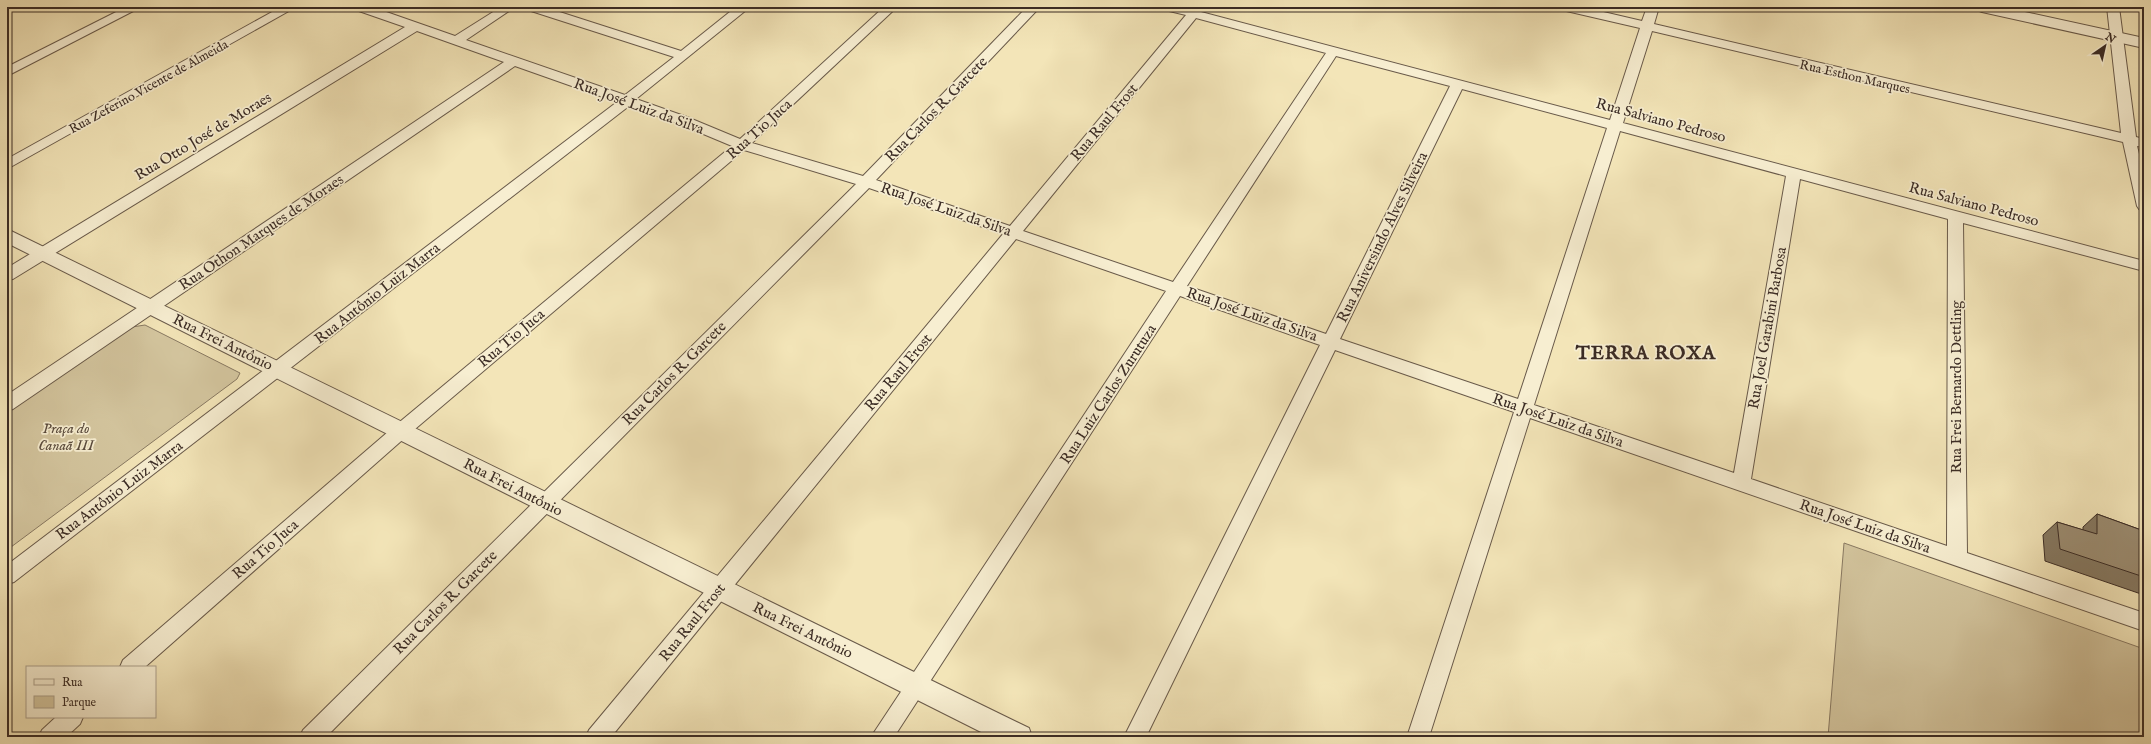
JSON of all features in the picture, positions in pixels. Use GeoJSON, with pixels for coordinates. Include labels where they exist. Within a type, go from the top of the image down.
{"type":"FeatureCollection","features":[{"type":"Feature","properties":{"kind":"street"},"geometry":{"type":"LineString","coordinates":[[7,72],[135,7]]}},
{"type":"Feature","properties":{"kind":"street","name":"Rua Zeferino Vicente de Almeida"},"geometry":{"type":"LineString","coordinates":[[7,165],[290,7]]}},
{"type":"Feature","properties":{"kind":"street","name":"Rua José Luiz da Silva"},"geometry":{"type":"LineString","coordinates":[[360,7],[515,60],[625,102],[682,120],[742,145],[866,182],[1013,232],[2144,622]]}},
{"type":"Feature","properties":{"kind":"street"},"geometry":{"type":"LineString","coordinates":[[457,40],[509,7]]}},
{"type":"Feature","properties":{"kind":"street"},"geometry":{"type":"LineString","coordinates":[[532,7],[684,56]]}},
{"type":"Feature","properties":{"kind":"street","name":"Rua Antônio Luiz Marra"},"geometry":{"type":"LineString","coordinates":[[7,576],[625,102],[744,7]]}},
{"type":"Feature","properties":{"kind":"street","name":"Rua Tio Juca"},"geometry":{"type":"LineString","coordinates":[[131,666],[402,430],[742,145],[891,7]]}},
{"type":"Feature","properties":{"kind":"street","name":"Rua Carlos R. Garcete"},"geometry":{"type":"LineString","coordinates":[[310,737],[866,182],[1034,7]]}},
{"type":"Feature","properties":{"kind":"street","name":"Rua Salviano Pedroso"},"geometry":{"type":"LineString","coordinates":[[1169,7],[1196,10],[1333,51],[2144,266]]}},
{"type":"Feature","properties":{"kind":"street","name":"Rua Esthon Marques"},"geometry":{"type":"LineString","coordinates":[[1566,7],[2144,143]]}},
{"type":"Feature","properties":{"kind":"street"},"geometry":{"type":"LineString","coordinates":[[1418,737],[1654,7]]}},
{"type":"Feature","properties":{"kind":"street"},"geometry":{"type":"LineString","coordinates":[[1982,7],[2144,43]]}},
{"type":"Feature","properties":{"kind":"street"},"geometry":{"type":"LineString","coordinates":[[2113,7],[2129,140],[2144,206]]}},
{"type":"Feature","properties":{"kind":"street","name":"Rua Raul Frost"},"geometry":{"type":"LineString","coordinates":[[597,737],[1196,10]]}},
{"type":"Feature","properties":{"kind":"street","name":"Rua Otto José de Moraes"},"geometry":{"type":"LineString","coordinates":[[7,275],[416,26]]}},
{"type":"Feature","properties":{"kind":"street","name":"Rua Luiz Carlos Zurutuza"},"geometry":{"type":"LineString","coordinates":[[882,737],[1333,51]]}},
{"type":"Feature","properties":{"kind":"street","name":"Rua Othon Marques de Moraes"},"geometry":{"type":"LineString","coordinates":[[7,404],[515,60]]}},
{"type":"Feature","properties":{"kind":"street","name":"Rua Aniversindo Alves Silveira"},"geometry":{"type":"LineString","coordinates":[[1135,737],[1458,84]]}},
{"type":"Feature","properties":{"kind":"street","name":"Rua Joel Garabini Barbosa"},"geometry":{"type":"LineString","coordinates":[[1741,483],[1794,174]]}},
{"type":"Feature","properties":{"kind":"street","name":"Rua Frei Bernardo Dettling"},"geometry":{"type":"LineString","coordinates":[[1955,216],[1957,558]]}},
{"type":"Feature","properties":{"kind":"street","name":"Rua Frei Antônio"},"geometry":{"type":"LineString","coordinates":[[7,235],[402,430],[544,503],[1019,737]]}},
{"type":"Feature","properties":{"kind":"street"},"geometry":{"type":"LineString","coordinates":[[50,737],[71,718]]}},
{"type":"Feature","properties":{"kind":"green space","name":"Praça do Canaã III"},"geometry":{"type":"Polygon","coordinates":[[[145,325],[240,373],[237,379],[7,550],[7,409],[132,327],[145,325]]]}},
{"type":"Feature","properties":{"kind":"green space"},"geometry":{"type":"Polygon","coordinates":[[[1844,543],[2144,649],[2144,737],[1828,737],[1844,543]]]}},
{"type":"Feature","properties":{"kind":"building"},"geometry":{"type":"Polygon","coordinates":[[[2097,514],[2144,531],[2144,577],[2060,549],[2057,522],[2097,534],[2097,514]]]}},
{"type":"Feature","properties":{"kind":"district","name":"TERRA ROXA"},"geometry":{"type":"Point","coordinates":[1646,352]}}]}
